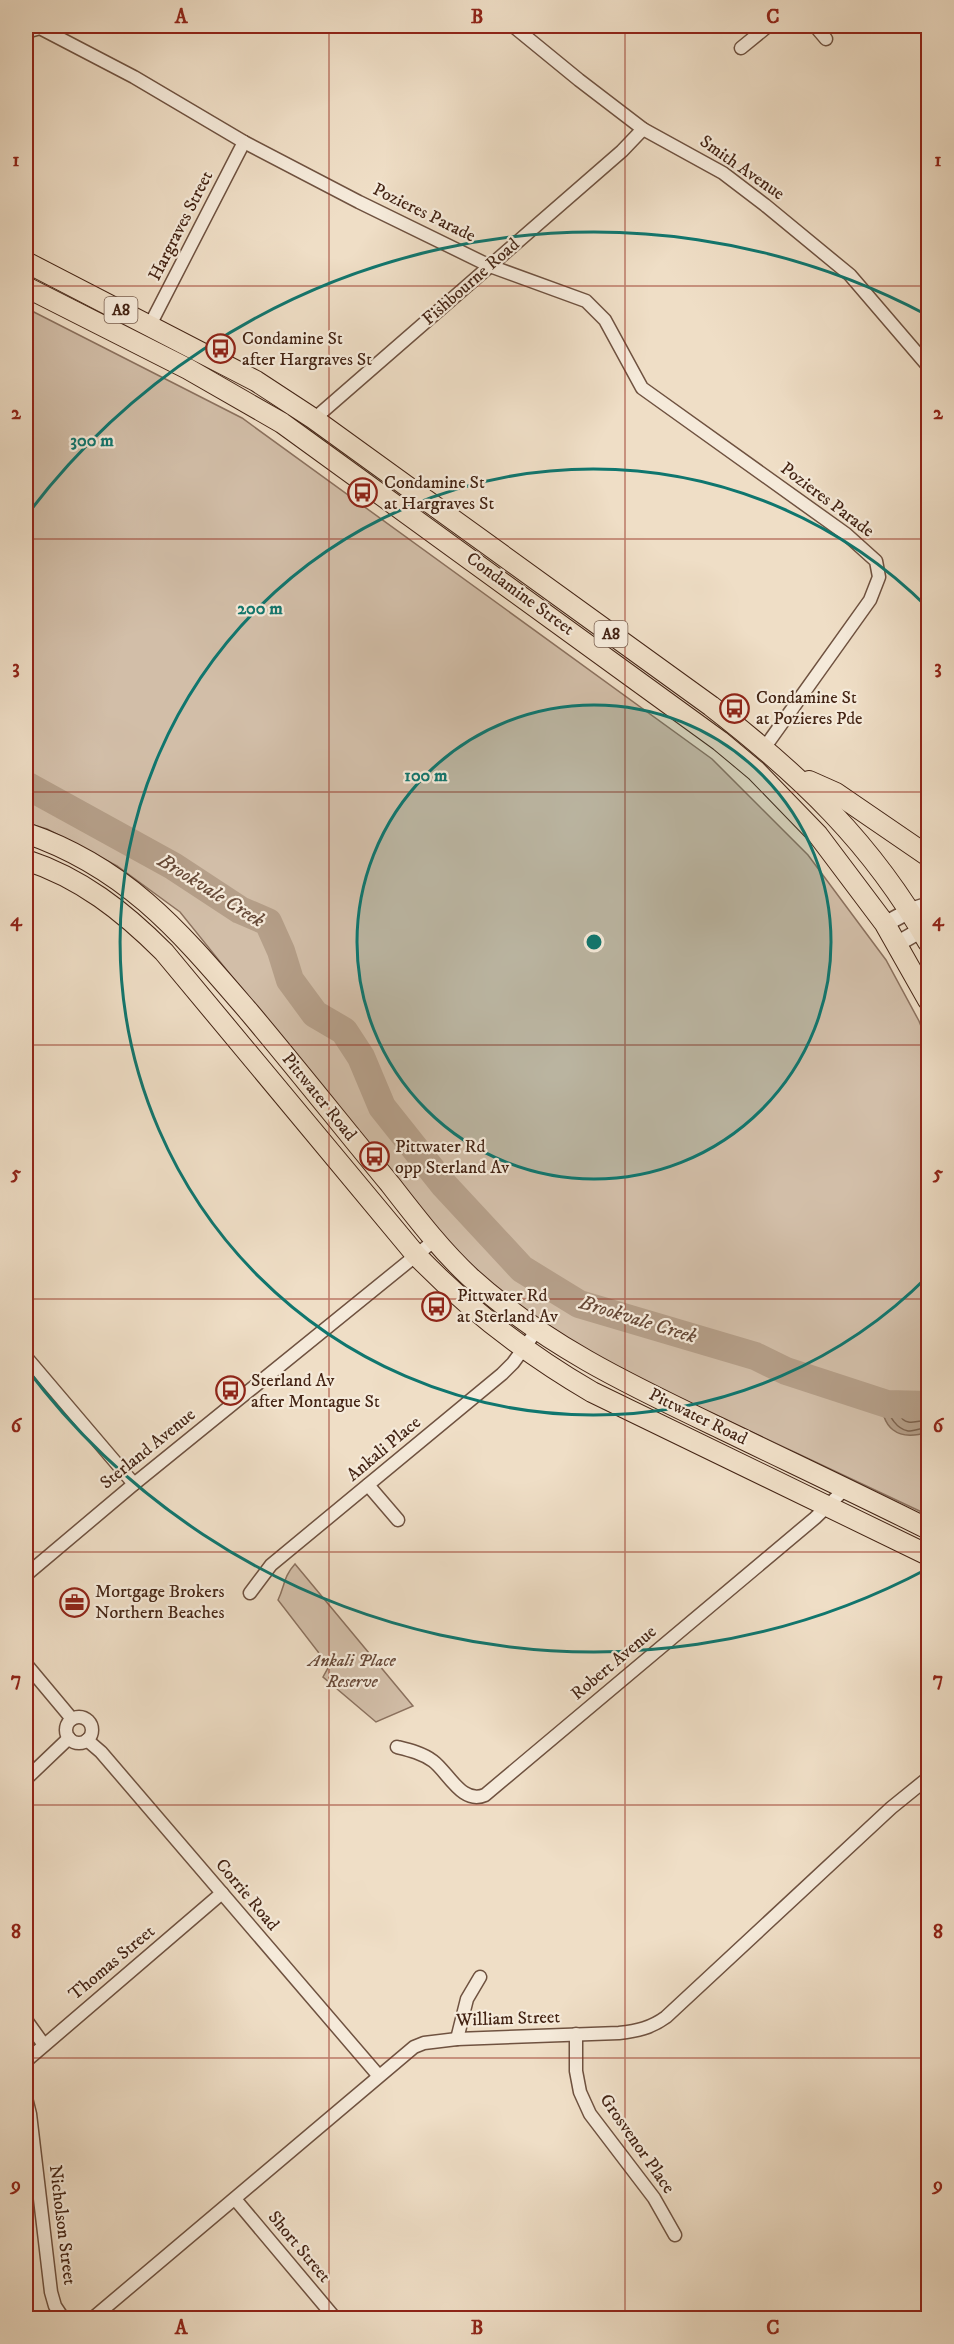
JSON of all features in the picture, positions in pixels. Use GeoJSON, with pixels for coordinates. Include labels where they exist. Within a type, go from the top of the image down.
{"type":"FeatureCollection","features":[{"type":"Feature","properties":{"kind":"main road","name":"Condamine Street"},"geometry":{"type":"LineString","coordinates":[[26,262],[256,381],[314,419],[711,706],[765,747],[847,827],[926,932]]}},
{"type":"Feature","properties":{"kind":"main road","name":"Condamine Street"},"geometry":{"type":"LineString","coordinates":[[26,287],[236,394],[298,434],[720,741],[756,771],[818,835],[885,924],[928,1000]]}},
{"type":"Feature","properties":{"kind":"main road","name":"Fishbourne Road"},"geometry":{"type":"LineString","coordinates":[[298,434],[314,419]]}},
{"type":"Feature","properties":{"kind":"main road"},"geometry":{"type":"LineString","coordinates":[[793,773],[836,793],[928,856]]}},
{"type":"Feature","properties":{"kind":"main road","name":"Pittwater Road"},"geometry":{"type":"LineString","coordinates":[[26,833],[80,855],[116,877],[177,929],[269,1035],[435,1240],[469,1275],[537,1330],[604,1372],[928,1529]]}},
{"type":"Feature","properties":{"kind":"main road","name":"Pittwater Road"},"geometry":{"type":"LineString","coordinates":[[26,860],[84,886],[108,901],[139,926],[164,952],[416,1255],[462,1300],[524,1349],[592,1392],[928,1555]]}},
{"type":"Feature","properties":{"kind":"street","name":"Smith Avenue"},"geometry":{"type":"LineString","coordinates":[[513,26],[643,129],[723,173],[850,275],[928,366]]}},
{"type":"Feature","properties":{"kind":"street"},"geometry":{"type":"LineString","coordinates":[[741,48],[768,26]]}},
{"type":"Feature","properties":{"kind":"street"},"geometry":{"type":"LineString","coordinates":[[815,26],[826,39]]}},
{"type":"Feature","properties":{"kind":"street","name":"Pozieres Parade"},"geometry":{"type":"LineString","coordinates":[[26,32],[40,28],[70,42],[244,142],[490,266],[586,301],[604,320],[642,388],[846,534],[876,561],[879,578],[870,600],[765,747]]}},
{"type":"Feature","properties":{"kind":"street","name":"Fishbourne Road"},"geometry":{"type":"LineString","coordinates":[[314,419],[622,151],[643,129]]}},
{"type":"Feature","properties":{"kind":"street","name":"Hargraves Street"},"geometry":{"type":"LineString","coordinates":[[150,325],[244,142]]}},
{"type":"Feature","properties":{"kind":"street"},"geometry":{"type":"LineString","coordinates":[[885,924],[909,911],[928,905]]}},
{"type":"Feature","properties":{"kind":"street"},"geometry":{"type":"LineString","coordinates":[[897,944],[926,932]]}},
{"type":"Feature","properties":{"kind":"street","name":"Sterland Avenue"},"geometry":{"type":"LineString","coordinates":[[26,1575],[134,1484],[435,1240]]}},
{"type":"Feature","properties":{"kind":"street","name":"Ankali Place"},"geometry":{"type":"LineString","coordinates":[[250,1593],[271,1565],[502,1374],[537,1330]]}},
{"type":"Feature","properties":{"kind":"street"},"geometry":{"type":"LineString","coordinates":[[26,1358],[134,1484]]}},
{"type":"Feature","properties":{"kind":"street"},"geometry":{"type":"LineString","coordinates":[[368,1485],[398,1520]]}},
{"type":"Feature","properties":{"kind":"street","name":"Robert Avenue"},"geometry":{"type":"LineString","coordinates":[[397,1746],[431,1760],[466,1795],[476,1798],[485,1795],[828,1506],[846,1488]]}},
{"type":"Feature","properties":{"kind":"street"},"geometry":{"type":"LineString","coordinates":[[26,1664],[72,1719]]}},
{"type":"Feature","properties":{"kind":"street"},"geometry":{"type":"LineString","coordinates":[[82,1718],[89,1722],[92,1730],[87,1740],[78,1743],[69,1738],[66,1730],[72,1719],[82,1718]]}},
{"type":"Feature","properties":{"kind":"street"},"geometry":{"type":"LineString","coordinates":[[26,1779],[69,1738]]}},
{"type":"Feature","properties":{"kind":"street","name":"Corrie Road"},"geometry":{"type":"LineString","coordinates":[[87,1740],[101,1752],[378,2075]]}},
{"type":"Feature","properties":{"kind":"street","name":"William Street"},"geometry":{"type":"LineString","coordinates":[[93,2319],[378,2075],[414,2047],[424,2043],[457,2039],[619,2033],[644,2030],[666,2017],[891,1808],[928,1778]]}},
{"type":"Feature","properties":{"kind":"street","name":"Thomas Street"},"geometry":{"type":"LineString","coordinates":[[26,2061],[222,1893]]}},
{"type":"Feature","properties":{"kind":"street"},"geometry":{"type":"LineString","coordinates":[[457,2039],[467,1999],[480,1977]]}},
{"type":"Feature","properties":{"kind":"street"},"geometry":{"type":"LineString","coordinates":[[26,2020],[44,2044]]}},
{"type":"Feature","properties":{"kind":"street","name":"Grosvenor Place"},"geometry":{"type":"LineString","coordinates":[[576,2034],[576,2071],[580,2092],[590,2114],[654,2198],[675,2235]]}},
{"type":"Feature","properties":{"kind":"street","name":"Nicholson Street"},"geometry":{"type":"LineString","coordinates":[[26,2098],[30,2114],[51,2292],[55,2306],[63,2319]]}},
{"type":"Feature","properties":{"kind":"street","name":"Short Street"},"geometry":{"type":"LineString","coordinates":[[235,2199],[335,2319]]}},
{"type":"Feature","properties":{"kind":"green space"},"geometry":{"type":"Polygon","coordinates":[[[26,308],[242,418],[712,759],[808,855],[886,960],[919,1021],[928,1044],[928,1515],[605,1363],[505,1296],[444,1240],[180,912],[117,866],[47,829],[26,823],[26,308]]]}},
{"type":"Feature","properties":{"kind":"green space","name":"Ankali Place Reserve"},"geometry":{"type":"Polygon","coordinates":[[[295,1564],[413,1706],[376,1722],[323,1677],[329,1666],[278,1600],[286,1577],[295,1564]]]}},
{"type":"Feature","properties":{"kind":"water"},"geometry":{"type":"Polygon","coordinates":[[[881,1396],[926,1399],[928,1397],[928,1432],[908,1435],[893,1430],[884,1417],[881,1396]]]}},
{"type":"Feature","properties":{"kind":"waterway","name":"Brookvale Creek"},"geometry":{"type":"LineString","coordinates":[[26,785],[173,866],[240,910],[268,922],[281,951],[290,980],[315,1014],[344,1031],[361,1057],[382,1107],[444,1185],[522,1269],[579,1304],[755,1356],[786,1371],[887,1404],[928,1405]]}},
{"type":"Feature","properties":{"kind":"place","name":"Condamine St after Hargraves St"},"geometry":{"type":"Point","coordinates":[221,349]}},
{"type":"Feature","properties":{"kind":"place","name":"Condamine St at Hargraves St"},"geometry":{"type":"Point","coordinates":[363,493]}},
{"type":"Feature","properties":{"kind":"place","name":"Condamine St at Pozieres Pde"},"geometry":{"type":"Point","coordinates":[735,708]}},
{"type":"Feature","properties":{"kind":"place","name":"Pittwater Rd opp Sterland Av"},"geometry":{"type":"Point","coordinates":[374,1157]}},
{"type":"Feature","properties":{"kind":"place","name":"Pittwater Rd at Sterland Av"},"geometry":{"type":"Point","coordinates":[436,1306]}},
{"type":"Feature","properties":{"kind":"place","name":"Sterland Av after Montague St"},"geometry":{"type":"Point","coordinates":[230,1391]}},
{"type":"Feature","properties":{"kind":"place","name":"Mortgage Brokers Northern Beaches"},"geometry":{"type":"Point","coordinates":[74,1602]}}]}
